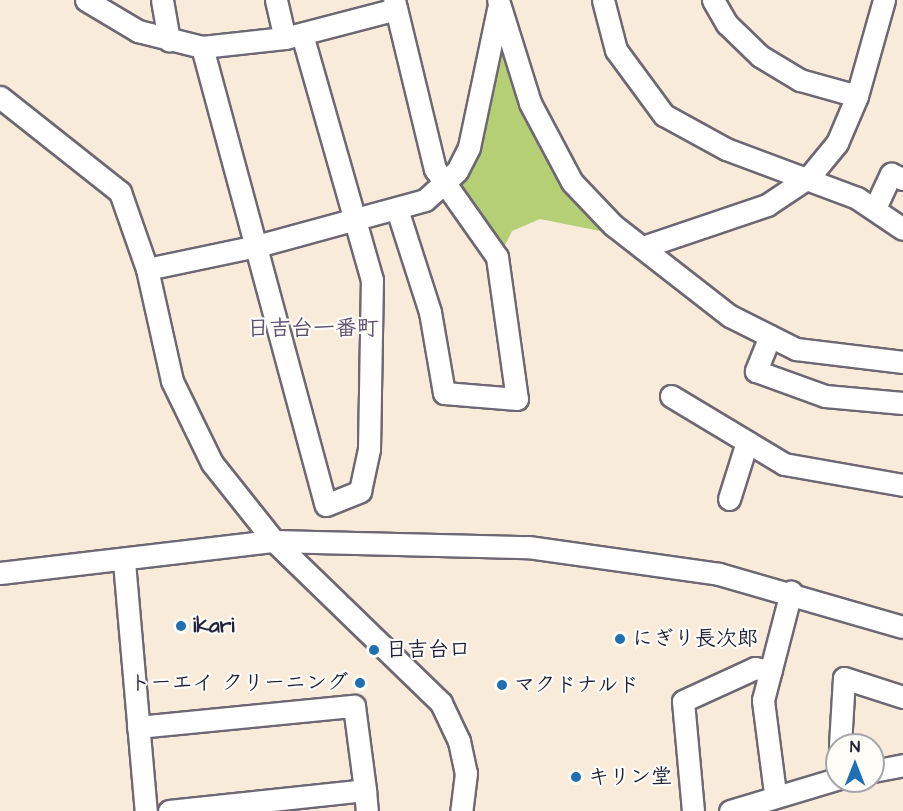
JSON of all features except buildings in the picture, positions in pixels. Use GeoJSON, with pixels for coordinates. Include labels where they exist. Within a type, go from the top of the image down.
{"type":"FeatureCollection","features":[{"type":"Feature","properties":{"kind":"street"},"geometry":{"type":"LineString","coordinates":[[86,0],[109,17],[169,40],[202,47],[293,36],[395,4],[443,185],[497,257],[517,399],[444,393],[430,312],[397,208]]}},
{"type":"Feature","properties":{"kind":"street"},"geometry":{"type":"LineString","coordinates":[[162,0],[169,40]]}},
{"type":"Feature","properties":{"kind":"street"},"geometry":{"type":"LineString","coordinates":[[202,47],[326,505],[360,491],[369,449],[372,279],[357,219],[293,36],[276,0]]}},
{"type":"Feature","properties":{"kind":"street"},"geometry":{"type":"LineString","coordinates":[[603,0],[616,50],[664,116],[726,149],[809,177],[875,208],[903,230]]}},
{"type":"Feature","properties":{"kind":"street"},"geometry":{"type":"LineString","coordinates":[[713,0],[727,24],[760,56],[800,80],[857,96]]}},
{"type":"Feature","properties":{"kind":"street"},"geometry":{"type":"LineString","coordinates":[[643,247],[767,205],[809,177],[837,143],[857,96],[884,0]]}},
{"type":"Feature","properties":{"kind":"street"},"geometry":{"type":"LineString","coordinates":[[147,268],[257,246],[425,200],[443,185],[469,147],[499,1]]}},
{"type":"Feature","properties":{"kind":"street"},"geometry":{"type":"LineString","coordinates":[[499,1],[531,103],[572,182],[613,225],[730,316],[796,350],[903,362]]}},
{"type":"Feature","properties":{"kind":"street"},"geometry":{"type":"LineString","coordinates":[[0,97],[120,192],[147,268],[172,381],[212,464],[274,541],[441,703],[459,741],[466,773],[461,811]]}},
{"type":"Feature","properties":{"kind":"street"},"geometry":{"type":"LineString","coordinates":[[875,208],[891,174],[903,178]]}},
{"type":"Feature","properties":{"kind":"street"},"geometry":{"type":"LineString","coordinates":[[770,336],[756,371],[825,396],[903,403]]}},
{"type":"Feature","properties":{"kind":"street"},"geometry":{"type":"LineString","coordinates":[[671,396],[784,464],[903,485]]}},
{"type":"Feature","properties":{"kind":"street"},"geometry":{"type":"LineString","coordinates":[[729,499],[747,442]]}},
{"type":"Feature","properties":{"kind":"street"},"geometry":{"type":"LineString","coordinates":[[0,573],[124,562],[274,541],[528,547],[719,573],[791,592],[903,627]]}},
{"type":"Feature","properties":{"kind":"street"},"geometry":{"type":"LineString","coordinates":[[124,562],[146,811]]}},
{"type":"Feature","properties":{"kind":"street"},"geometry":{"type":"LineString","coordinates":[[775,793],[763,700],[791,592]]}},
{"type":"Feature","properties":{"kind":"street"},"geometry":{"type":"LineString","coordinates":[[693,811],[683,701],[755,668],[771,671]]}},
{"type":"Feature","properties":{"kind":"street"},"geometry":{"type":"LineString","coordinates":[[841,733],[844,678],[903,697]]}},
{"type":"Feature","properties":{"kind":"street"},"geometry":{"type":"LineString","coordinates":[[138,727],[354,706],[366,801],[169,811]]}},
{"type":"Feature","properties":{"kind":"street"},"geometry":{"type":"LineString","coordinates":[[885,769],[903,765]]}},
{"type":"Feature","properties":{"kind":"street"},"geometry":{"type":"LineString","coordinates":[[730,811],[775,793],[825,782]]}},
{"type":"Feature","properties":{"kind":"green space"},"geometry":{"type":"Polygon","coordinates":[[[503,43],[521,107],[541,149],[555,174],[608,228],[605,232],[540,219],[512,231],[501,253],[459,185],[476,159],[503,43]]]}},
{"type":"Feature","properties":{"kind":"place","name":"ikari"},"geometry":{"type":"Point","coordinates":[181,626]}},
{"type":"Feature","properties":{"kind":"place","name":"にぎり長次郎"},"geometry":{"type":"Point","coordinates":[620,639]}},
{"type":"Feature","properties":{"kind":"place","name":"日吉台口"},"geometry":{"type":"Point","coordinates":[374,650]}},
{"type":"Feature","properties":{"kind":"place","name":"トーエイ クリーニング"},"geometry":{"type":"Point","coordinates":[360,683]}},
{"type":"Feature","properties":{"kind":"place","name":"マクドナルド"},"geometry":{"type":"Point","coordinates":[502,685]}},
{"type":"Feature","properties":{"kind":"place","name":"キリン堂"},"geometry":{"type":"Point","coordinates":[576,777]}},
{"type":"Feature","properties":{"kind":"district","name":"日吉台一番町"},"geometry":{"type":"Point","coordinates":[313,329]}}]}
